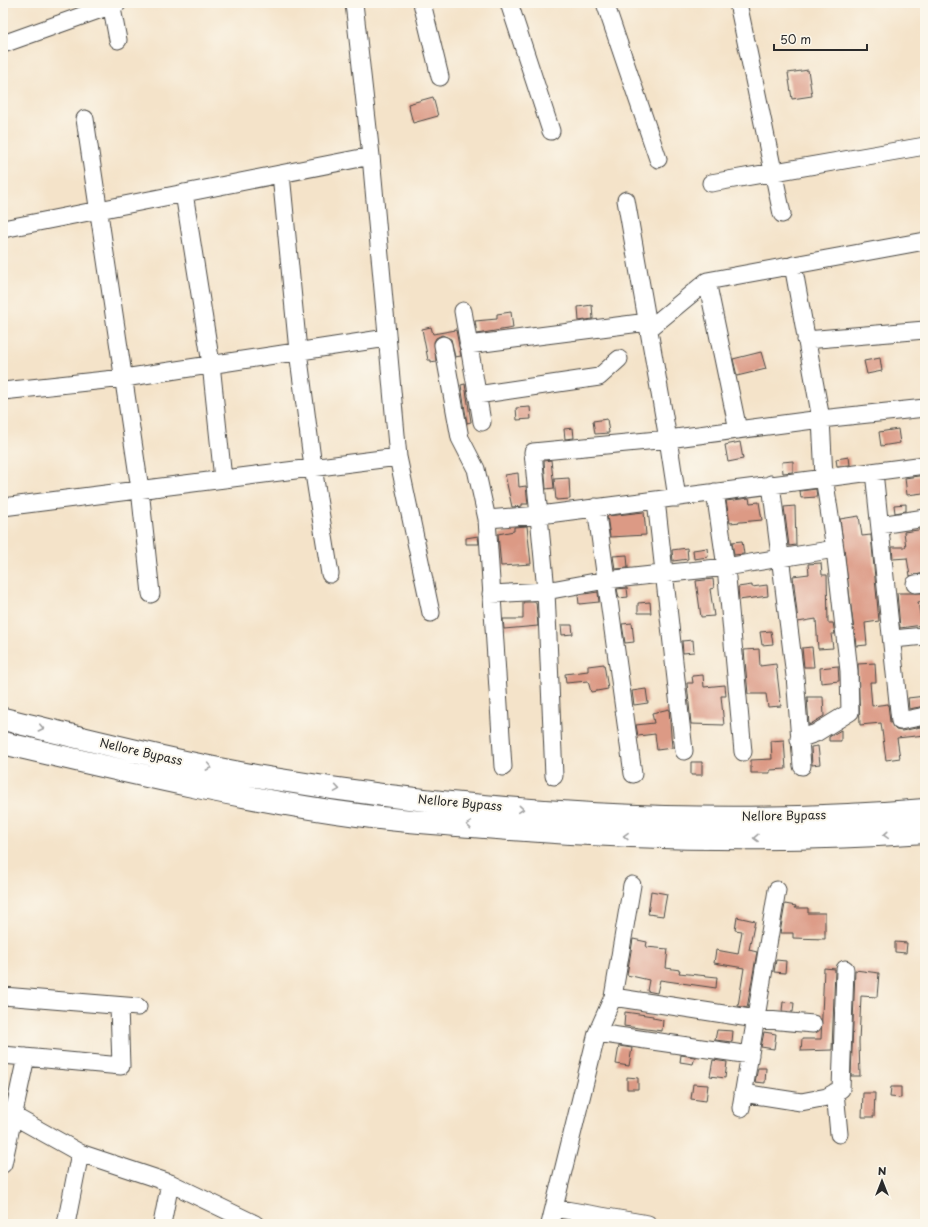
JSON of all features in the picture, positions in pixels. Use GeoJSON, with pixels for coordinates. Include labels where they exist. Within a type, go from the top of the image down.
{"type":"FeatureCollection","features":[{"type":"Feature","properties":{"kind":"highway","name":"Nellore Bypass"},"geometry":{"type":"LineString","coordinates":[[3,719],[171,759],[266,778],[377,795],[522,809],[700,817],[864,815],[925,810]]}},
{"type":"Feature","properties":{"kind":"highway","name":"Nellore Bypass"},"geometry":{"type":"LineString","coordinates":[[3,743],[171,782],[263,800],[366,816],[523,830],[704,839],[868,836],[925,832]]}},
{"type":"Feature","properties":{"kind":"street"},"geometry":{"type":"LineString","coordinates":[[354,3],[371,156],[398,457],[430,614]]}},
{"type":"Feature","properties":{"kind":"street"},"geometry":{"type":"LineString","coordinates":[[422,3],[440,77]]}},
{"type":"Feature","properties":{"kind":"street"},"geometry":{"type":"LineString","coordinates":[[509,3],[551,131]]}},
{"type":"Feature","properties":{"kind":"street"},"geometry":{"type":"LineString","coordinates":[[605,3],[658,159]]}},
{"type":"Feature","properties":{"kind":"street"},"geometry":{"type":"LineString","coordinates":[[738,3],[782,214]]}},
{"type":"Feature","properties":{"kind":"street"},"geometry":{"type":"LineString","coordinates":[[3,44],[113,4],[118,40]]}},
{"type":"Feature","properties":{"kind":"street"},"geometry":{"type":"LineString","coordinates":[[85,119],[100,210],[140,489],[151,594]]}},
{"type":"Feature","properties":{"kind":"street"},"geometry":{"type":"LineString","coordinates":[[711,183],[773,174],[925,146]]}},
{"type":"Feature","properties":{"kind":"street"},"geometry":{"type":"LineString","coordinates":[[3,229],[371,156]]}},
{"type":"Feature","properties":{"kind":"street"},"geometry":{"type":"LineString","coordinates":[[281,174],[298,351],[313,467],[330,574]]}},
{"type":"Feature","properties":{"kind":"street"},"geometry":{"type":"LineString","coordinates":[[184,193],[211,364],[223,479]]}},
{"type":"Feature","properties":{"kind":"street"},"geometry":{"type":"LineString","coordinates":[[626,200],[677,498]]}},
{"type":"Feature","properties":{"kind":"street"},"geometry":{"type":"LineString","coordinates":[[468,345],[648,325],[707,281],[925,241]]}},
{"type":"Feature","properties":{"kind":"street"},"geometry":{"type":"LineString","coordinates":[[793,265],[821,419],[824,477],[835,549],[849,671],[850,712],[816,733],[799,740]]}},
{"type":"Feature","properties":{"kind":"street"},"geometry":{"type":"LineString","coordinates":[[707,281],[738,430]]}},
{"type":"Feature","properties":{"kind":"street"},"geometry":{"type":"LineString","coordinates":[[463,311],[482,422]]}},
{"type":"Feature","properties":{"kind":"street"},"geometry":{"type":"LineString","coordinates":[[806,340],[925,330]]}},
{"type":"Feature","properties":{"kind":"street"},"geometry":{"type":"LineString","coordinates":[[3,392],[124,378],[387,338]]}},
{"type":"Feature","properties":{"kind":"street"},"geometry":{"type":"LineString","coordinates":[[443,345],[460,438],[476,469],[487,519],[503,767]]}},
{"type":"Feature","properties":{"kind":"street"},"geometry":{"type":"LineString","coordinates":[[477,395],[599,377],[619,359]]}},
{"type":"Feature","properties":{"kind":"street"},"geometry":{"type":"LineString","coordinates":[[554,776],[546,591],[533,452],[668,439],[821,419],[925,408]]}},
{"type":"Feature","properties":{"kind":"street"},"geometry":{"type":"LineString","coordinates":[[3,507],[398,457]]}},
{"type":"Feature","properties":{"kind":"street"},"geometry":{"type":"LineString","coordinates":[[487,519],[677,498],[771,484],[925,465]]}},
{"type":"Feature","properties":{"kind":"street"},"geometry":{"type":"LineString","coordinates":[[874,472],[893,639],[900,720],[925,716]]}},
{"type":"Feature","properties":{"kind":"street"},"geometry":{"type":"LineString","coordinates":[[771,484],[794,676],[802,766]]}},
{"type":"Feature","properties":{"kind":"street"},"geometry":{"type":"LineString","coordinates":[[715,492],[726,567],[743,752]]}},
{"type":"Feature","properties":{"kind":"street"},"geometry":{"type":"LineString","coordinates":[[656,500],[684,751]]}},
{"type":"Feature","properties":{"kind":"street"},"geometry":{"type":"LineString","coordinates":[[596,507],[632,774]]}},
{"type":"Feature","properties":{"kind":"street"},"geometry":{"type":"LineString","coordinates":[[880,525],[925,518]]}},
{"type":"Feature","properties":{"kind":"street"},"geometry":{"type":"LineString","coordinates":[[491,594],[546,591],[606,580],[726,567],[835,549]]}},
{"type":"Feature","properties":{"kind":"street"},"geometry":{"type":"LineString","coordinates":[[893,639],[925,636]]}},
{"type":"Feature","properties":{"kind":"street"},"geometry":{"type":"LineString","coordinates":[[632,886],[613,997],[597,1033],[552,1216],[648,1224]]}},
{"type":"Feature","properties":{"kind":"street"},"geometry":{"type":"LineString","coordinates":[[777,890],[742,1101],[801,1102],[827,1097],[841,1089],[845,969]]}},
{"type":"Feature","properties":{"kind":"street"},"geometry":{"type":"LineString","coordinates":[[3,996],[138,1007]]}},
{"type":"Feature","properties":{"kind":"street"},"geometry":{"type":"LineString","coordinates":[[613,997],[756,1019],[813,1024]]}},
{"type":"Feature","properties":{"kind":"street"},"geometry":{"type":"LineString","coordinates":[[3,1055],[121,1066],[119,1006]]}},
{"type":"Feature","properties":{"kind":"street"},"geometry":{"type":"LineString","coordinates":[[597,1033],[750,1055]]}},
{"type":"Feature","properties":{"kind":"street"},"geometry":{"type":"LineString","coordinates":[[3,1164],[8,1112],[26,1057]]}},
{"type":"Feature","properties":{"kind":"street"},"geometry":{"type":"LineString","coordinates":[[835,1092],[839,1134]]}},
{"type":"Feature","properties":{"kind":"street"},"geometry":{"type":"LineString","coordinates":[[8,1112],[80,1153],[170,1183],[255,1224]]}},
{"type":"Feature","properties":{"kind":"street"},"geometry":{"type":"LineString","coordinates":[[66,1224],[80,1153]]}},
{"type":"Feature","properties":{"kind":"street"},"geometry":{"type":"LineString","coordinates":[[162,1224],[170,1183]]}},
{"type":"Feature","properties":{"kind":"building"},"geometry":{"type":"Polygon","coordinates":[[[808,70],[812,96],[792,99],[788,73],[808,70]]]}},
{"type":"Feature","properties":{"kind":"building"},"geometry":{"type":"Polygon","coordinates":[[[433,97],[438,116],[413,123],[408,104],[433,97]]]}},
{"type":"Feature","properties":{"kind":"building"},"geometry":{"type":"Polygon","coordinates":[[[592,305],[593,319],[579,321],[578,307],[592,305]]]}},
{"type":"Feature","properties":{"kind":"building"},"geometry":{"type":"Polygon","coordinates":[[[511,312],[513,328],[477,334],[475,321],[497,319],[497,314],[511,312]]]}},
{"type":"Feature","properties":{"kind":"building"},"geometry":{"type":"Polygon","coordinates":[[[431,327],[433,334],[456,330],[461,356],[455,357],[451,339],[442,335],[436,338],[434,342],[436,361],[431,362],[431,360],[428,360],[422,329],[431,327]]]}},
{"type":"Feature","properties":{"kind":"building"},"geometry":{"type":"Polygon","coordinates":[[[761,352],[766,369],[737,376],[733,359],[761,352]]]}},
{"type":"Feature","properties":{"kind":"building"},"geometry":{"type":"Polygon","coordinates":[[[880,358],[882,371],[867,374],[864,361],[880,358]]]}},
{"type":"Feature","properties":{"kind":"building"},"geometry":{"type":"Polygon","coordinates":[[[465,384],[471,422],[467,423],[461,385],[465,384]]]}},
{"type":"Feature","properties":{"kind":"building"},"geometry":{"type":"Polygon","coordinates":[[[530,407],[531,419],[517,420],[516,408],[530,407]]]}},
{"type":"Feature","properties":{"kind":"building"},"geometry":{"type":"Polygon","coordinates":[[[607,419],[609,433],[595,434],[593,421],[607,419]]]}},
{"type":"Feature","properties":{"kind":"building"},"geometry":{"type":"Polygon","coordinates":[[[573,428],[574,438],[565,439],[564,429],[573,428]]]}},
{"type":"Feature","properties":{"kind":"building"},"geometry":{"type":"Polygon","coordinates":[[[898,429],[900,443],[881,446],[879,432],[898,429]]]}},
{"type":"Feature","properties":{"kind":"building"},"geometry":{"type":"Polygon","coordinates":[[[740,442],[743,459],[728,462],[725,445],[740,442]]]}},
{"type":"Feature","properties":{"kind":"building"},"geometry":{"type":"Polygon","coordinates":[[[849,457],[850,465],[837,466],[836,459],[849,457]]]}},
{"type":"Feature","properties":{"kind":"building"},"geometry":{"type":"Polygon","coordinates":[[[551,460],[554,488],[546,489],[544,461],[551,460]]]}},
{"type":"Feature","properties":{"kind":"building"},"geometry":{"type":"Polygon","coordinates":[[[793,461],[793,472],[783,473],[782,462],[793,461]]]}},
{"type":"Feature","properties":{"kind":"building"},"geometry":{"type":"Polygon","coordinates":[[[518,473],[519,487],[526,486],[528,504],[512,507],[505,475],[518,473]]]}},
{"type":"Feature","properties":{"kind":"building"},"geometry":{"type":"Polygon","coordinates":[[[925,475],[923,493],[907,495],[905,478],[925,475]]]}},
{"type":"Feature","properties":{"kind":"building"},"geometry":{"type":"Polygon","coordinates":[[[569,478],[570,499],[556,500],[554,479],[569,478]]]}},
{"type":"Feature","properties":{"kind":"building"},"geometry":{"type":"Polygon","coordinates":[[[816,489],[817,497],[801,498],[800,491],[816,489]]]}},
{"type":"Feature","properties":{"kind":"building"},"geometry":{"type":"Polygon","coordinates":[[[749,498],[750,503],[759,502],[762,520],[730,523],[726,501],[749,498]]]}},
{"type":"Feature","properties":{"kind":"building"},"geometry":{"type":"Polygon","coordinates":[[[906,504],[906,511],[895,513],[894,505],[906,504]]]}},
{"type":"Feature","properties":{"kind":"building"},"geometry":{"type":"Polygon","coordinates":[[[795,506],[796,545],[789,546],[784,507],[795,506]]]}},
{"type":"Feature","properties":{"kind":"building"},"geometry":{"type":"Polygon","coordinates":[[[644,512],[646,535],[610,537],[607,516],[644,512]]]}},
{"type":"Feature","properties":{"kind":"building"},"geometry":{"type":"Polygon","coordinates":[[[859,516],[862,536],[871,535],[879,621],[865,623],[867,645],[856,646],[840,519],[859,516]]]}},
{"type":"Feature","properties":{"kind":"building"},"geometry":{"type":"Polygon","coordinates":[[[527,526],[531,564],[501,566],[498,534],[514,531],[514,527],[527,526]]]}},
{"type":"Feature","properties":{"kind":"building"},"geometry":{"type":"Polygon","coordinates":[[[925,529],[925,573],[910,576],[907,558],[893,559],[892,547],[906,547],[904,532],[925,529]]]}},
{"type":"Feature","properties":{"kind":"building"},"geometry":{"type":"Polygon","coordinates":[[[478,536],[479,544],[466,544],[466,538],[478,536]]]}},
{"type":"Feature","properties":{"kind":"building"},"geometry":{"type":"Polygon","coordinates":[[[742,541],[744,554],[734,555],[732,542],[742,541]]]}},
{"type":"Feature","properties":{"kind":"building"},"geometry":{"type":"Polygon","coordinates":[[[687,548],[688,559],[673,561],[672,550],[687,548]]]}},
{"type":"Feature","properties":{"kind":"building"},"geometry":{"type":"Polygon","coordinates":[[[707,548],[708,557],[694,559],[693,550],[707,548]]]}},
{"type":"Feature","properties":{"kind":"building"},"geometry":{"type":"Polygon","coordinates":[[[627,555],[628,568],[615,569],[613,556],[627,555]]]}},
{"type":"Feature","properties":{"kind":"building"},"geometry":{"type":"Polygon","coordinates":[[[821,563],[822,575],[827,575],[828,623],[833,623],[835,634],[831,634],[833,648],[818,649],[816,619],[798,622],[793,576],[809,574],[808,564],[821,563]]]}},
{"type":"Feature","properties":{"kind":"building"},"geometry":{"type":"Polygon","coordinates":[[[713,579],[714,588],[710,589],[714,616],[701,617],[696,581],[713,579]]]}},
{"type":"Feature","properties":{"kind":"building"},"geometry":{"type":"Polygon","coordinates":[[[752,585],[752,587],[767,585],[768,596],[739,600],[738,587],[752,585]]]}},
{"type":"Feature","properties":{"kind":"building"},"geometry":{"type":"Polygon","coordinates":[[[627,588],[628,597],[619,598],[617,589],[627,588]]]}},
{"type":"Feature","properties":{"kind":"building"},"geometry":{"type":"Polygon","coordinates":[[[598,592],[599,602],[579,604],[578,595],[598,592]]]}},
{"type":"Feature","properties":{"kind":"building"},"geometry":{"type":"Polygon","coordinates":[[[897,593],[925,593],[925,601],[918,602],[922,625],[900,628],[897,593]]]}},
{"type":"Feature","properties":{"kind":"building"},"geometry":{"type":"Polygon","coordinates":[[[523,602],[536,602],[538,626],[504,629],[503,619],[523,619],[523,602]]]}},
{"type":"Feature","properties":{"kind":"building"},"geometry":{"type":"Polygon","coordinates":[[[650,602],[651,613],[638,613],[638,603],[650,602]]]}},
{"type":"Feature","properties":{"kind":"building"},"geometry":{"type":"Polygon","coordinates":[[[632,623],[634,642],[625,643],[622,624],[632,623]]]}},
{"type":"Feature","properties":{"kind":"building"},"geometry":{"type":"Polygon","coordinates":[[[561,625],[572,625],[573,634],[562,635],[561,625]]]}},
{"type":"Feature","properties":{"kind":"building"},"geometry":{"type":"Polygon","coordinates":[[[771,631],[773,644],[762,645],[760,632],[771,631]]]}},
{"type":"Feature","properties":{"kind":"building"},"geometry":{"type":"Polygon","coordinates":[[[693,640],[694,652],[683,653],[682,641],[693,640]]]}},
{"type":"Feature","properties":{"kind":"building"},"geometry":{"type":"Polygon","coordinates":[[[812,647],[814,667],[804,667],[802,648],[812,647]]]}},
{"type":"Feature","properties":{"kind":"building"},"geometry":{"type":"Polygon","coordinates":[[[759,649],[760,666],[776,664],[781,706],[768,707],[766,694],[748,694],[744,650],[759,649]]]}},
{"type":"Feature","properties":{"kind":"building"},"geometry":{"type":"Polygon","coordinates":[[[875,663],[876,682],[870,682],[872,706],[888,704],[890,722],[896,730],[902,731],[925,726],[925,735],[897,738],[900,758],[886,760],[881,723],[860,725],[858,664],[875,663]]]}},
{"type":"Feature","properties":{"kind":"building"},"geometry":{"type":"Polygon","coordinates":[[[604,664],[608,689],[591,692],[588,681],[566,683],[565,674],[588,671],[588,666],[604,664]]]}},
{"type":"Feature","properties":{"kind":"building"},"geometry":{"type":"Polygon","coordinates":[[[838,666],[839,681],[821,683],[820,668],[838,666]]]}},
{"type":"Feature","properties":{"kind":"building"},"geometry":{"type":"Polygon","coordinates":[[[703,675],[704,687],[725,685],[726,696],[721,696],[724,725],[691,724],[687,683],[693,683],[692,676],[703,675]]]}},
{"type":"Feature","properties":{"kind":"building"},"geometry":{"type":"Polygon","coordinates":[[[646,689],[648,703],[634,705],[632,691],[646,689]]]}},
{"type":"Feature","properties":{"kind":"building"},"geometry":{"type":"Polygon","coordinates":[[[925,696],[925,706],[909,709],[908,698],[925,696]]]}},
{"type":"Feature","properties":{"kind":"building"},"geometry":{"type":"Polygon","coordinates":[[[807,697],[823,697],[824,716],[809,725],[807,697]]]}},
{"type":"Feature","properties":{"kind":"building"},"geometry":{"type":"Polygon","coordinates":[[[669,709],[672,748],[657,750],[655,734],[638,736],[636,725],[654,723],[652,713],[669,709]]]}},
{"type":"Feature","properties":{"kind":"building"},"geometry":{"type":"Polygon","coordinates":[[[841,730],[841,741],[829,741],[829,737],[841,730]]]}},
{"type":"Feature","properties":{"kind":"building"},"geometry":{"type":"Polygon","coordinates":[[[784,740],[786,769],[770,770],[770,773],[751,773],[751,760],[772,759],[771,741],[784,740]]]}},
{"type":"Feature","properties":{"kind":"building"},"geometry":{"type":"Polygon","coordinates":[[[818,746],[820,764],[812,765],[811,747],[818,746]]]}},
{"type":"Feature","properties":{"kind":"building"},"geometry":{"type":"Polygon","coordinates":[[[691,762],[702,762],[702,775],[691,775],[691,762]]]}},
{"type":"Feature","properties":{"kind":"building"},"geometry":{"type":"Polygon","coordinates":[[[651,891],[667,894],[663,916],[648,914],[651,891]]]}},
{"type":"Feature","properties":{"kind":"building"},"geometry":{"type":"Polygon","coordinates":[[[785,904],[796,906],[795,908],[808,908],[808,913],[825,913],[825,939],[793,938],[793,933],[780,933],[785,904]]]}},
{"type":"Feature","properties":{"kind":"building"},"geometry":{"type":"Polygon","coordinates":[[[737,917],[755,921],[749,950],[757,952],[747,1008],[738,1006],[744,968],[714,963],[716,950],[738,954],[742,931],[735,930],[737,917]]]}},
{"type":"Feature","properties":{"kind":"building"},"geometry":{"type":"Polygon","coordinates":[[[633,939],[647,942],[646,947],[668,949],[666,968],[680,970],[679,973],[717,977],[716,988],[660,980],[657,993],[647,991],[649,980],[627,975],[633,939]]]}},
{"type":"Feature","properties":{"kind":"building"},"geometry":{"type":"Polygon","coordinates":[[[895,942],[907,943],[906,953],[895,952],[895,942]]]}},
{"type":"Feature","properties":{"kind":"building"},"geometry":{"type":"Polygon","coordinates":[[[776,960],[786,961],[785,973],[774,972],[776,960]]]}},
{"type":"Feature","properties":{"kind":"building"},"geometry":{"type":"Polygon","coordinates":[[[824,968],[835,969],[832,1050],[801,1051],[802,1039],[821,1039],[824,968]]]}},
{"type":"Feature","properties":{"kind":"building"},"geometry":{"type":"Polygon","coordinates":[[[855,970],[879,973],[877,997],[861,996],[859,1042],[860,1076],[851,1076],[855,970]]]}},
{"type":"Feature","properties":{"kind":"building"},"geometry":{"type":"Polygon","coordinates":[[[783,1002],[794,1003],[793,1012],[782,1011],[783,1002]]]}},
{"type":"Feature","properties":{"kind":"building"},"geometry":{"type":"Polygon","coordinates":[[[625,1012],[653,1016],[653,1018],[663,1020],[662,1031],[624,1026],[625,1012]]]}},
{"type":"Feature","properties":{"kind":"building"},"geometry":{"type":"Polygon","coordinates":[[[717,1030],[733,1031],[732,1042],[715,1040],[717,1030]]]}},
{"type":"Feature","properties":{"kind":"building"},"geometry":{"type":"Polygon","coordinates":[[[764,1032],[776,1034],[774,1049],[761,1047],[764,1032]]]}},
{"type":"Feature","properties":{"kind":"building"},"geometry":{"type":"Polygon","coordinates":[[[619,1046],[632,1048],[629,1066],[616,1064],[619,1046]]]}},
{"type":"Feature","properties":{"kind":"building"},"geometry":{"type":"Polygon","coordinates":[[[681,1055],[695,1057],[693,1064],[680,1062],[681,1055]]]}},
{"type":"Feature","properties":{"kind":"building"},"geometry":{"type":"Polygon","coordinates":[[[713,1060],[727,1062],[725,1078],[710,1076],[713,1060]]]}},
{"type":"Feature","properties":{"kind":"building"},"geometry":{"type":"Polygon","coordinates":[[[758,1068],[766,1068],[765,1083],[755,1082],[758,1068]]]}},
{"type":"Feature","properties":{"kind":"building"},"geometry":{"type":"Polygon","coordinates":[[[627,1077],[638,1078],[638,1089],[627,1089],[627,1077]]]}},
{"type":"Feature","properties":{"kind":"building"},"geometry":{"type":"Polygon","coordinates":[[[693,1084],[708,1085],[706,1101],[691,1099],[693,1084]]]}},
{"type":"Feature","properties":{"kind":"building"},"geometry":{"type":"Polygon","coordinates":[[[891,1087],[901,1087],[901,1098],[890,1097],[891,1087]]]}},
{"type":"Feature","properties":{"kind":"building"},"geometry":{"type":"Polygon","coordinates":[[[863,1093],[875,1093],[874,1117],[862,1117],[863,1093]]]}}]}
